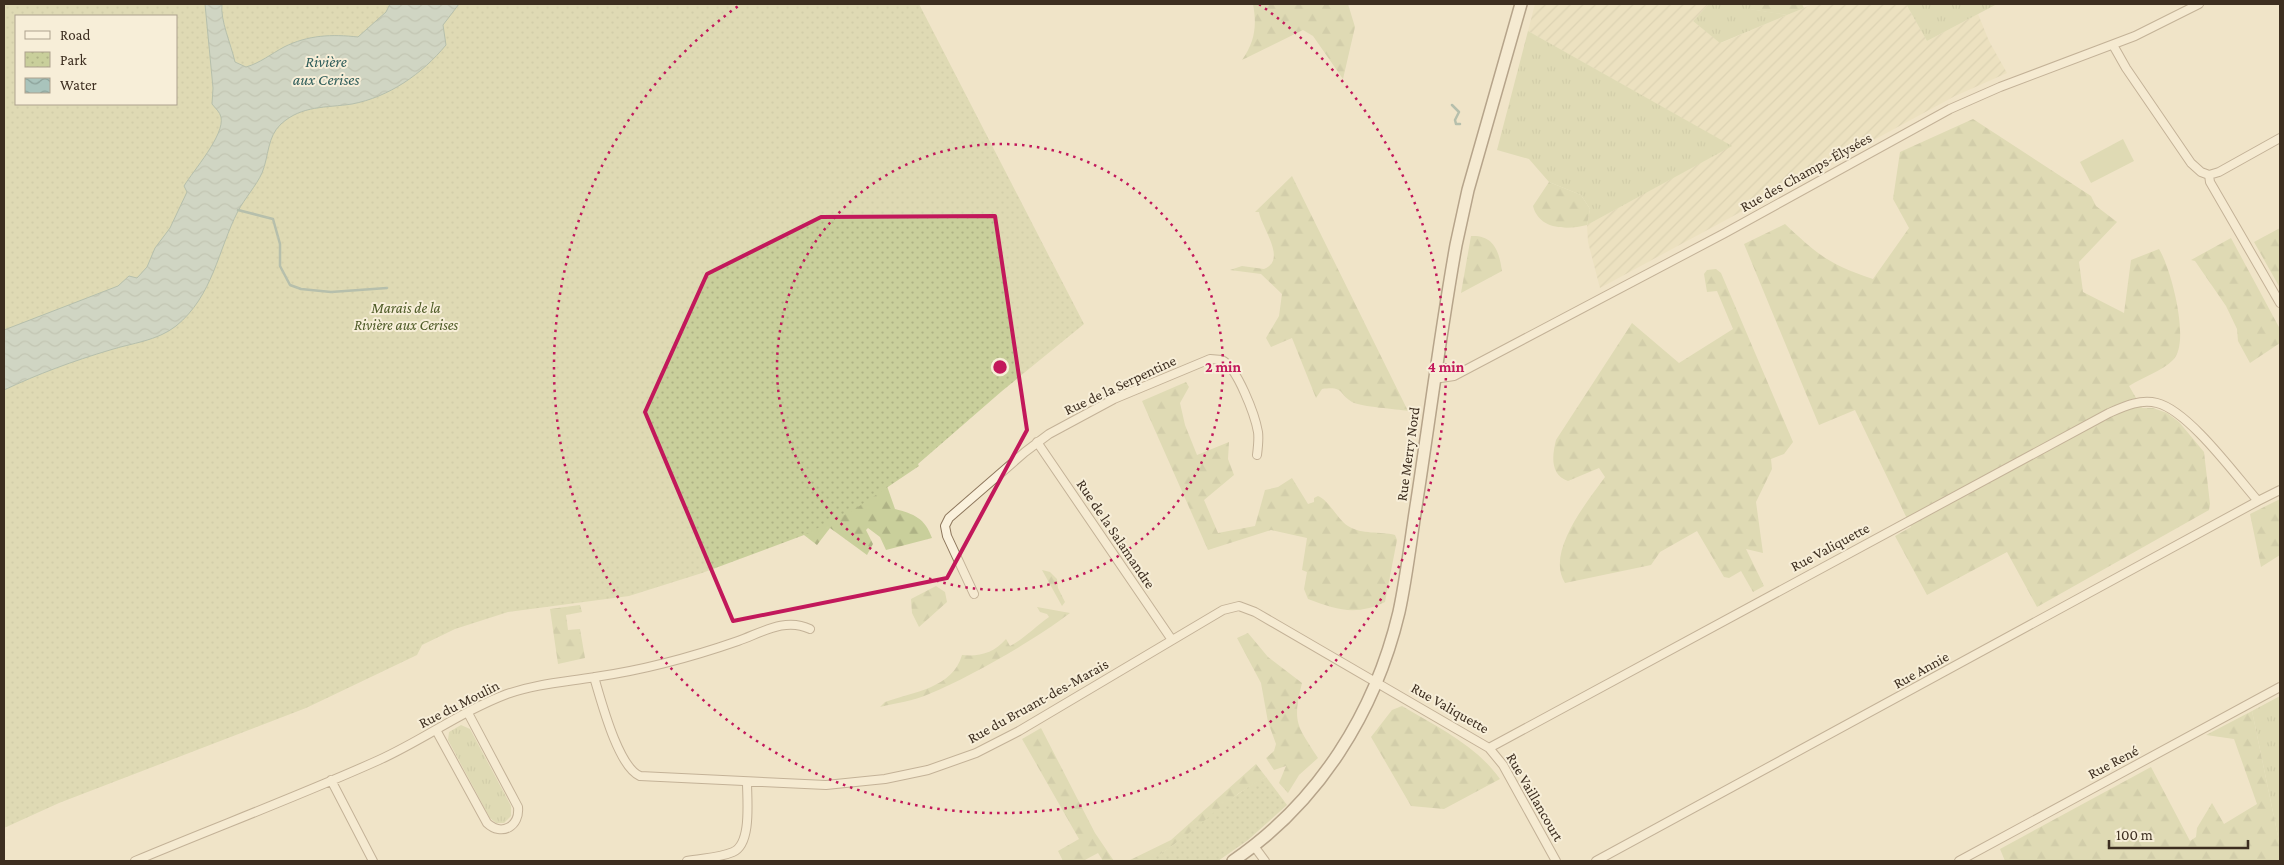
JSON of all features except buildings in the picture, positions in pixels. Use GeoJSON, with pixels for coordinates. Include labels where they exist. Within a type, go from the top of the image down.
{"type":"FeatureCollection","features":[{"type":"Feature","properties":{"kind":"main road","name":"Rue Merry Nord"},"geometry":{"type":"LineString","coordinates":[[1233,861],[1254,846],[1296,808],[1332,765],[1361,716],[1377,682],[1392,636],[1404,589],[1434,379],[1462,216],[1521,4]]}},
{"type":"Feature","properties":{"kind":"street","name":"Rue des Champs-Élysées"},"geometry":{"type":"LineString","coordinates":[[1434,379],[1454,376],[1725,233],[1950,109],[1993,90],[2145,32],[2199,4]]}},
{"type":"Feature","properties":{"kind":"street"},"geometry":{"type":"LineString","coordinates":[[2113,45],[2126,68],[2191,163],[2200,172],[2209,175],[2280,138]]}},
{"type":"Feature","properties":{"kind":"street"},"geometry":{"type":"LineString","coordinates":[[2209,175],[2214,190],[2280,303]]}},
{"type":"Feature","properties":{"kind":"street","name":"Rue de la Serpentine"},"geometry":{"type":"LineString","coordinates":[[974,594],[947,536],[946,522],[952,514],[1037,442],[1108,402],[1206,361],[1218,359],[1229,364],[1234,370],[1254,419],[1258,434],[1257,455]]}},
{"type":"Feature","properties":{"kind":"street","name":"Rue Valiquette"},"geometry":{"type":"LineString","coordinates":[[1377,682],[1489,748],[2083,427],[2129,404],[2144,402],[2158,404],[2177,413],[2196,430],[2258,501]]}},
{"type":"Feature","properties":{"kind":"street","name":"Rue de la Salamandre"},"geometry":{"type":"LineString","coordinates":[[1037,442],[1172,640]]}},
{"type":"Feature","properties":{"kind":"street"},"geometry":{"type":"LineString","coordinates":[[2258,501],[2280,490]]}},
{"type":"Feature","properties":{"kind":"street","name":"Rue Annie"},"geometry":{"type":"LineString","coordinates":[[1596,861],[2258,501]]}},
{"type":"Feature","properties":{"kind":"street","name":"Rue du Bruant-des-Marais"},"geometry":{"type":"LineString","coordinates":[[594,678],[611,732],[631,770],[636,775],[747,782],[826,784],[866,782],[912,774],[952,762],[988,747],[1023,729],[1228,607],[1245,607],[1377,682]]}},
{"type":"Feature","properties":{"kind":"street","name":"Rue du Moulin"},"geometry":{"type":"LineString","coordinates":[[135,861],[380,759],[505,695],[526,688],[594,678],[695,655],[785,624],[798,624],[810,629]]}},
{"type":"Feature","properties":{"kind":"street","name":"Rue René"},"geometry":{"type":"LineString","coordinates":[[1959,861],[2280,687]]}},
{"type":"Feature","properties":{"kind":"street"},"geometry":{"type":"LineString","coordinates":[[436,730],[485,822],[496,829],[510,827],[517,819],[518,807],[468,713]]}},
{"type":"Feature","properties":{"kind":"street","name":"Rue Vaillancourt"},"geometry":{"type":"LineString","coordinates":[[1489,748],[1503,765],[1556,861]]}},
{"type":"Feature","properties":{"kind":"street"},"geometry":{"type":"LineString","coordinates":[[330,780],[373,861]]}},
{"type":"Feature","properties":{"kind":"street"},"geometry":{"type":"LineString","coordinates":[[687,861],[731,853],[742,846],[746,837],[747,782]]}},
{"type":"Feature","properties":{"kind":"street"},"geometry":{"type":"LineString","coordinates":[[1254,846],[1265,861]]}},
{"type":"Feature","properties":{"kind":"highlighted area"},"geometry":{"type":"Polygon","coordinates":[[[995,216],[1027,430],[947,578],[733,621],[645,412],[707,274],[821,217],[995,216]]]}},
{"type":"Feature","properties":{"kind":"shaded area"},"geometry":{"type":"Polygon","coordinates":[[[1535,4],[1709,4],[1693,21],[1721,43],[1813,4],[1906,4],[1927,41],[1978,14],[1989,41],[2007,73],[1955,96],[1600,288],[1588,242],[1587,225],[1731,146],[1528,31],[1535,4]]]}},
{"type":"Feature","properties":{"kind":"green space","name":"Marais de la Rivière aux Cerises"},"geometry":{"type":"Polygon","coordinates":[[[4,4],[919,4],[1084,324],[1002,391],[918,464],[919,466],[852,511],[804,535],[702,573],[629,596],[508,612],[455,629],[422,645],[417,655],[306,708],[59,803],[4,828],[4,4]]]}},
{"type":"Feature","properties":{"kind":"green space"},"geometry":{"type":"Polygon","coordinates":[[[1253,4],[1348,4],[1355,27],[1343,79],[1313,36],[1303,30],[1242,60],[1250,47],[1254,33],[1253,4]]]}},
{"type":"Feature","properties":{"kind":"green space"},"geometry":{"type":"Polygon","coordinates":[[[1709,4],[1756,4],[1750,9],[1787,15],[1720,43],[1693,21],[1709,4]]]}},
{"type":"Feature","properties":{"kind":"green space"},"geometry":{"type":"Polygon","coordinates":[[[1756,4],[1802,4],[1804,8],[1787,15],[1749,9],[1756,4]]]}},
{"type":"Feature","properties":{"kind":"green space"},"geometry":{"type":"Polygon","coordinates":[[[1906,4],[1997,4],[1927,41],[1906,4]]]}},
{"type":"Feature","properties":{"kind":"green space"},"geometry":{"type":"Polygon","coordinates":[[[1528,31],[1732,146],[1587,225],[1590,209],[1581,195],[1549,182],[1529,159],[1497,150],[1528,31]]]}},
{"type":"Feature","properties":{"kind":"green space"},"geometry":{"type":"Polygon","coordinates":[[[1973,119],[2091,196],[2096,206],[2117,222],[2079,262],[2083,292],[2124,313],[2131,260],[2159,249],[2169,272],[2177,305],[2180,322],[2178,351],[2169,364],[2129,386],[2142,408],[2153,408],[2167,413],[2179,422],[2204,452],[2210,504],[2209,510],[2037,607],[2007,552],[1927,595],[1895,536],[1911,527],[1855,410],[1819,425],[1744,244],[1785,224],[1825,258],[1846,269],[1873,279],[1909,228],[1893,199],[1900,152],[1973,119]]]}},
{"type":"Feature","properties":{"kind":"green space"},"geometry":{"type":"Polygon","coordinates":[[[2123,139],[2134,161],[2091,183],[2080,162],[2123,139]]]}},
{"type":"Feature","properties":{"kind":"green space"},"geometry":{"type":"Polygon","coordinates":[[[1292,176],[1408,411],[1357,404],[1340,391],[1329,388],[1322,389],[1316,398],[1292,338],[1271,347],[1266,338],[1279,316],[1282,294],[1261,274],[1230,270],[1242,266],[1264,269],[1271,265],[1274,258],[1271,243],[1259,212],[1255,212],[1292,176]]]}},
{"type":"Feature","properties":{"kind":"green space"},"geometry":{"type":"Polygon","coordinates":[[[1549,182],[1581,195],[1590,209],[1587,225],[1563,228],[1547,224],[1541,220],[1533,206],[1549,182]]]}},
{"type":"Feature","properties":{"kind":"green space"},"geometry":{"type":"Polygon","coordinates":[[[2280,228],[2280,288],[2254,242],[2280,228]]]}},
{"type":"Feature","properties":{"kind":"green space"},"geometry":{"type":"Polygon","coordinates":[[[1471,236],[1479,236],[1490,241],[1497,251],[1502,271],[1461,293],[1471,236]]]}},
{"type":"Feature","properties":{"kind":"green space"},"geometry":{"type":"Polygon","coordinates":[[[2231,238],[2280,329],[2280,343],[2250,363],[2238,341],[2237,329],[2226,306],[2195,261],[2191,260],[2231,238]]]}},
{"type":"Feature","properties":{"kind":"green space"},"geometry":{"type":"Polygon","coordinates":[[[1716,269],[1721,273],[1793,442],[1784,454],[1771,459],[1772,469],[1756,502],[1763,553],[1746,549],[1764,586],[1753,592],[1741,571],[1729,578],[1724,577],[1697,531],[1660,552],[1651,565],[1565,583],[1560,571],[1560,557],[1564,542],[1571,527],[1605,477],[1599,468],[1568,481],[1562,478],[1555,470],[1553,458],[1556,440],[1632,323],[1679,363],[1733,329],[1717,291],[1707,292],[1704,274],[1707,270],[1716,269]]]}},
{"type":"Feature","properties":{"kind":"green space"},"geometry":{"type":"Polygon","coordinates":[[[1186,382],[1189,387],[1180,403],[1185,425],[1197,455],[1229,442],[1228,459],[1234,475],[1204,500],[1218,533],[1255,526],[1265,490],[1278,487],[1292,478],[1308,504],[1314,502],[1314,498],[1318,496],[1322,498],[1344,523],[1353,529],[1395,535],[1397,540],[1385,602],[1365,609],[1346,610],[1308,599],[1304,589],[1307,572],[1302,570],[1307,538],[1271,530],[1208,550],[1142,401],[1186,382]]]}},
{"type":"Feature","properties":{"kind":"green space"},"geometry":{"type":"Polygon","coordinates":[[[887,486],[895,509],[908,513],[922,521],[932,538],[886,550],[880,537],[868,528],[866,530],[873,544],[867,555],[830,528],[817,545],[800,532],[887,486]]]}},
{"type":"Feature","properties":{"kind":"green space"},"geometry":{"type":"Polygon","coordinates":[[[2280,499],[2280,555],[2261,567],[2250,514],[2280,499]]]}},
{"type":"Feature","properties":{"kind":"green space"},"geometry":{"type":"Polygon","coordinates":[[[1042,570],[1050,572],[1057,579],[1058,588],[1065,602],[1062,606],[1042,570]]]}},
{"type":"Feature","properties":{"kind":"green space"},"geometry":{"type":"Polygon","coordinates":[[[936,586],[945,592],[947,602],[919,627],[912,613],[911,599],[936,586]]]}},
{"type":"Feature","properties":{"kind":"green space"},"geometry":{"type":"Polygon","coordinates":[[[580,605],[582,612],[566,615],[568,630],[580,629],[585,658],[558,664],[550,609],[580,605]]]}},
{"type":"Feature","properties":{"kind":"green space"},"geometry":{"type":"Polygon","coordinates":[[[1037,607],[1070,613],[1020,646],[964,678],[923,696],[880,707],[885,702],[941,682],[957,666],[962,655],[986,653],[996,648],[1006,639],[1010,646],[1015,643],[1049,617],[1047,614],[1040,612],[1037,607]]]}},
{"type":"Feature","properties":{"kind":"green space"},"geometry":{"type":"Polygon","coordinates":[[[1248,633],[1268,657],[1302,683],[1297,707],[1298,723],[1318,758],[1299,775],[1288,793],[1279,783],[1286,766],[1274,770],[1266,758],[1274,751],[1276,744],[1268,722],[1261,683],[1237,638],[1248,633]]]}},
{"type":"Feature","properties":{"kind":"green space"},"geometry":{"type":"Polygon","coordinates":[[[2280,696],[2280,846],[2252,711],[2280,696]]]}},
{"type":"Feature","properties":{"kind":"green space"},"geometry":{"type":"Polygon","coordinates":[[[1402,706],[1468,746],[1500,779],[1444,809],[1411,806],[1371,737],[1392,710],[1402,706]]]}},
{"type":"Feature","properties":{"kind":"green space"},"geometry":{"type":"Polygon","coordinates":[[[2252,711],[2280,846],[2280,861],[2005,861],[2000,849],[2151,767],[2190,841],[2196,837],[2197,828],[2212,803],[2224,824],[2257,804],[2234,739],[2206,735],[2252,711]]]}},
{"type":"Feature","properties":{"kind":"green space"},"geometry":{"type":"Polygon","coordinates":[[[461,725],[470,729],[511,806],[511,816],[504,823],[496,823],[490,818],[448,740],[449,732],[461,725]]]}},
{"type":"Feature","properties":{"kind":"green space"},"geometry":{"type":"Polygon","coordinates":[[[1041,728],[1095,833],[1114,861],[1103,861],[1098,853],[1083,861],[1063,861],[1058,851],[1079,839],[1022,739],[1041,728]]]}},
{"type":"Feature","properties":{"kind":"green space"},"geometry":{"type":"Polygon","coordinates":[[[1256,764],[1266,777],[1239,793],[1197,828],[1158,856],[1148,861],[1128,861],[1171,840],[1256,764]]]}},
{"type":"Feature","properties":{"kind":"green space"},"geometry":{"type":"Polygon","coordinates":[[[1266,777],[1287,805],[1248,840],[1218,861],[1148,861],[1164,852],[1235,796],[1266,777]]]}},
{"type":"Feature","properties":{"kind":"water","name":"Rivière aux Cerises"},"geometry":{"type":"Polygon","coordinates":[[[205,4],[222,4],[224,25],[235,62],[246,67],[261,61],[284,47],[302,40],[329,36],[358,37],[386,12],[390,4],[459,4],[443,25],[446,45],[437,56],[404,83],[366,101],[315,108],[297,113],[276,129],[262,173],[238,211],[207,287],[188,314],[176,326],[153,338],[69,363],[4,390],[4,330],[118,286],[129,276],[137,278],[147,267],[155,248],[170,228],[187,192],[184,186],[207,153],[221,125],[219,112],[212,104],[213,88],[205,4]]]}},
{"type":"Feature","properties":{"kind":"waterway"},"geometry":{"type":"LineString","coordinates":[[1452,105],[1459,112],[1455,120],[1456,124],[1460,124]]}},
{"type":"Feature","properties":{"kind":"waterway"},"geometry":{"type":"LineString","coordinates":[[238,210],[273,219],[280,244],[280,266],[290,285],[301,289],[331,292],[387,288]]}}]}
